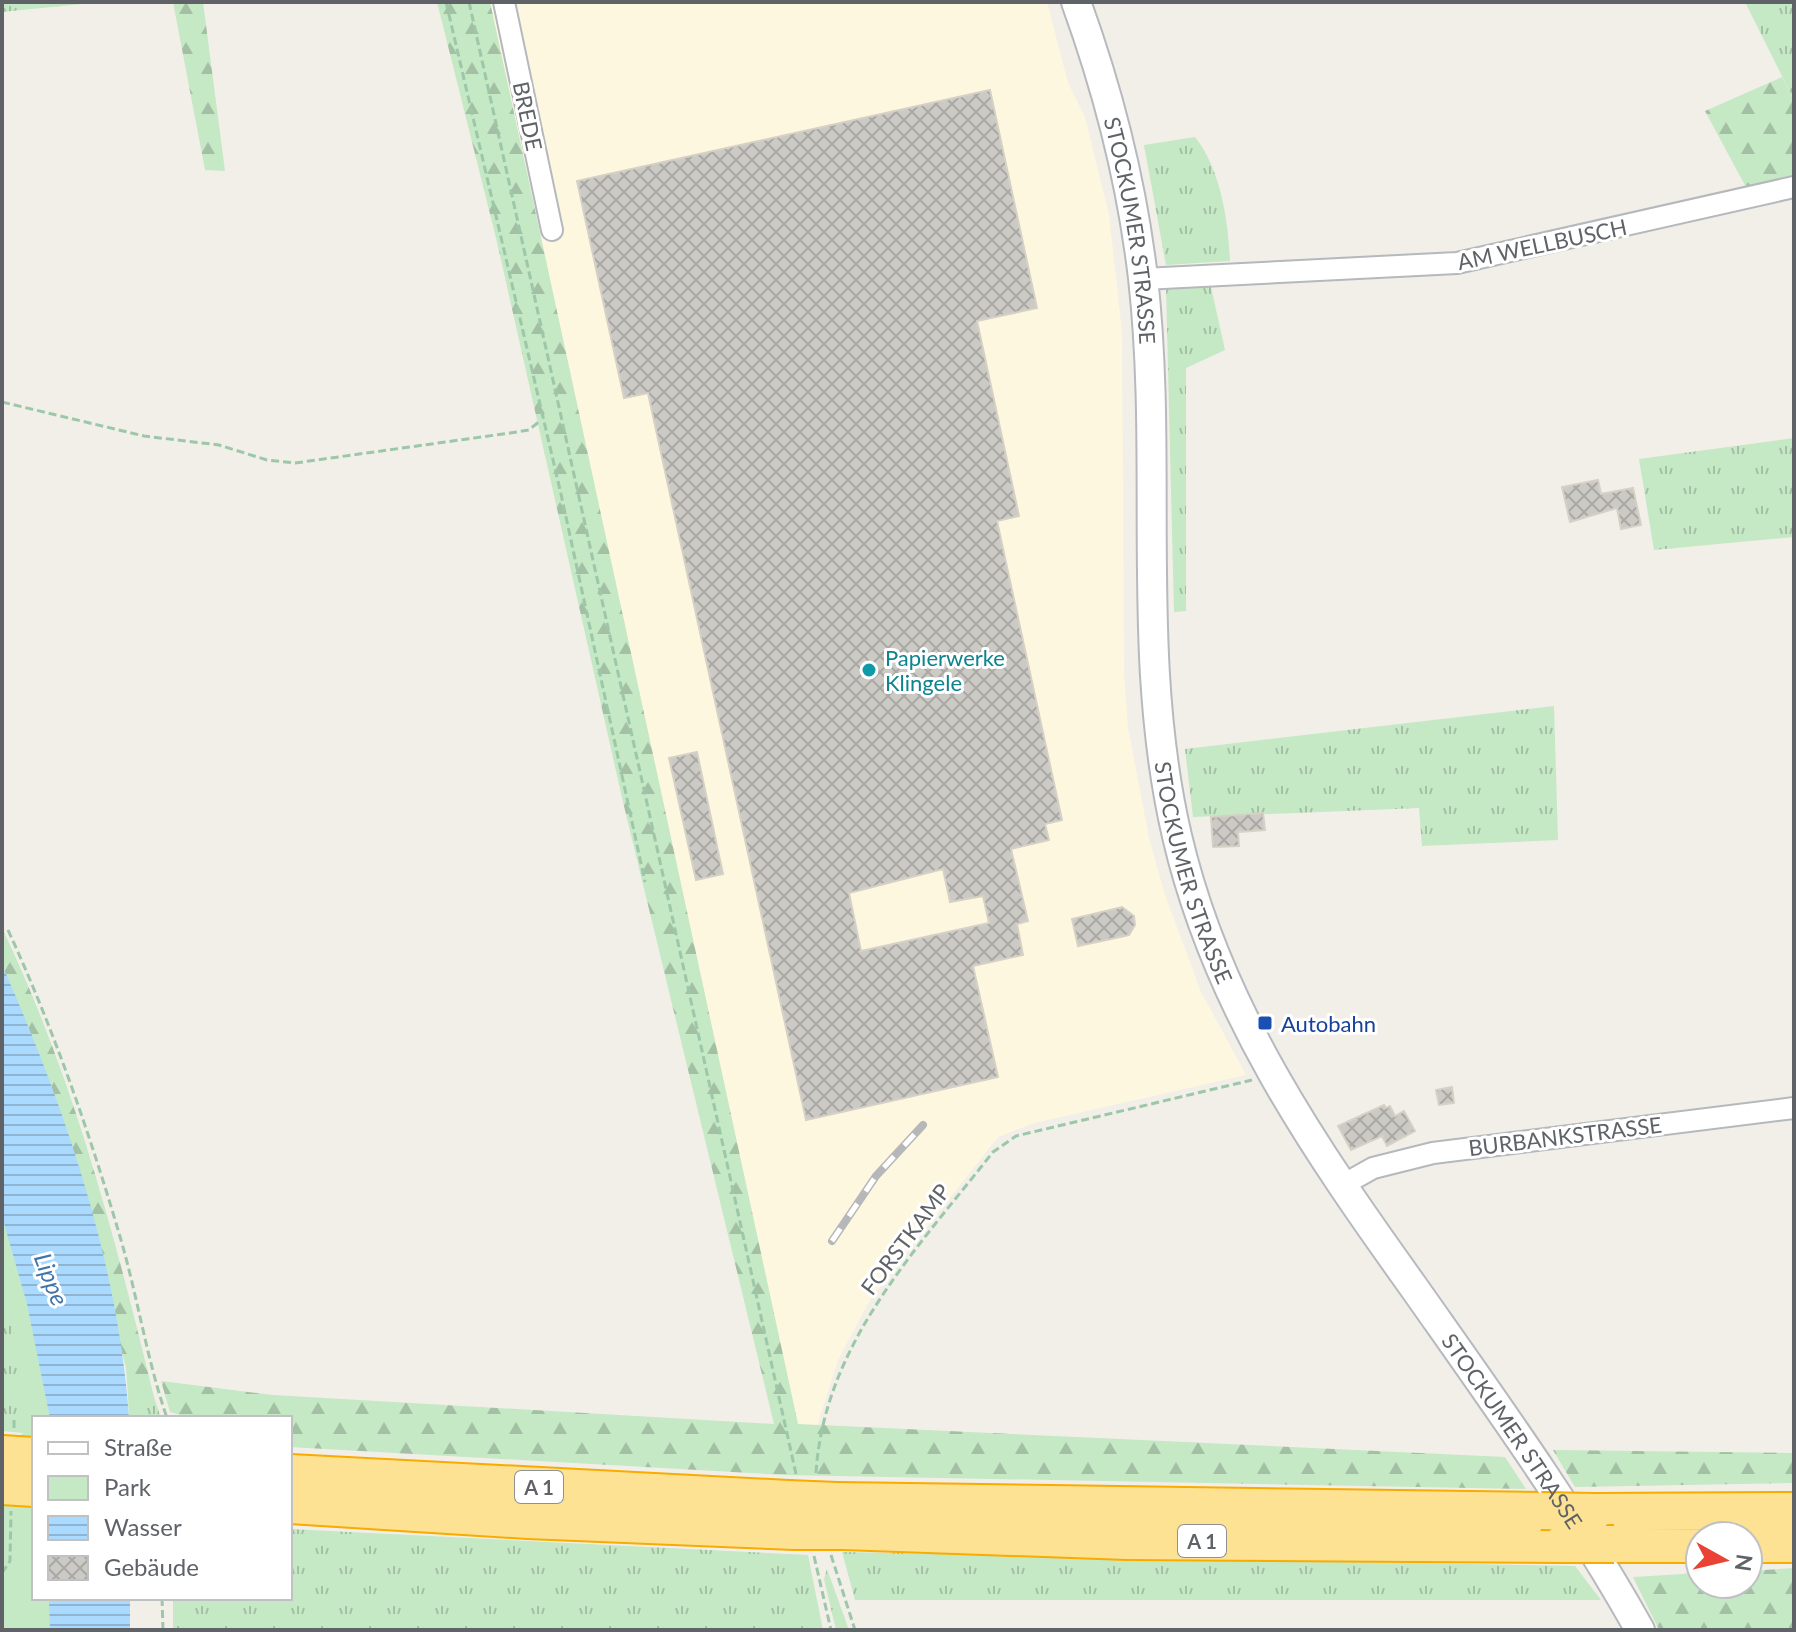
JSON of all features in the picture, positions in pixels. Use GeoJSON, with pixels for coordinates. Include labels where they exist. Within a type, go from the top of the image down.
{"type":"FeatureCollection","features":[{"type":"Feature","properties":{"kind":"highway"},"geometry":{"type":"LineString","coordinates":[[2,1454],[32,1456]]}},
{"type":"Feature","properties":{"kind":"highway","name":"A 1"},"geometry":{"type":"LineString","coordinates":[[292,1473],[1127,1541],[1684,1544]]}},
{"type":"Feature","properties":{"kind":"highway"},"geometry":{"type":"LineString","coordinates":[[2,1486],[32,1488]]}},
{"type":"Feature","properties":{"kind":"highway","name":"A 1"},"geometry":{"type":"LineString","coordinates":[[292,1505],[528,1520],[1794,1511]]}},
{"type":"Feature","properties":{"kind":"highway"},"geometry":{"type":"LineString","coordinates":[[1764,1544],[1794,1544]]}},
{"type":"Feature","properties":{"kind":"main road","name":"STOCKUMER STRASSE"},"geometry":{"type":"LineString","coordinates":[[1076,2],[1096,57],[1121,156],[1143,279],[1150,420],[1150,619],[1166,782],[1177,837],[1199,913],[1228,989],[1271,1075],[1341,1186],[1503,1418],[1640,1630]]}},
{"type":"Feature","properties":{"kind":"street","name":"BREDE"},"geometry":{"type":"LineString","coordinates":[[504,2],[552,230]]}},
{"type":"Feature","properties":{"kind":"street","name":"AM WELLBUSCH"},"geometry":{"type":"LineString","coordinates":[[1143,279],[1468,261],[1794,187]]}},
{"type":"Feature","properties":{"kind":"street","name":"BURBANKSTRASSE"},"geometry":{"type":"LineString","coordinates":[[1341,1186],[1373,1168],[1433,1153],[1794,1108]]}},
{"type":"Feature","properties":{"kind":"path"},"geometry":{"type":"LineString","coordinates":[[446,2],[500,225],[541,420],[561,494],[645,882]]}},
{"type":"Feature","properties":{"kind":"path"},"geometry":{"type":"LineString","coordinates":[[469,2],[815,1516],[831,1630]]}},
{"type":"Feature","properties":{"kind":"path"},"geometry":{"type":"LineString","coordinates":[[2,402],[144,436],[219,445],[267,460],[295,463],[529,430],[541,420]]}},
{"type":"Feature","properties":{"kind":"path"},"geometry":{"type":"LineString","coordinates":[[8,930],[34,988],[81,1112],[121,1243],[166,1416]]}},
{"type":"Feature","properties":{"kind":"path","name":"FORSTKAMP"},"geometry":{"type":"LineString","coordinates":[[855,1630],[815,1516],[818,1445],[844,1361],[879,1298],[993,1152],[1016,1136],[1271,1075]]}},
{"type":"Feature","properties":{"kind":"path"},"geometry":{"type":"LineString","coordinates":[[162,1600],[163,1630]]}},
{"type":"Feature","properties":{"kind":"shaded area"},"geometry":{"type":"Polygon","coordinates":[[[490,2],[1047,2],[1068,83],[1085,117],[1109,215],[1122,332],[1124,674],[1128,728],[1149,838],[1165,895],[1201,992],[1246,1075],[1034,1123],[998,1137],[871,1298],[838,1360],[817,1426],[798,1424],[490,2]]]}},
{"type":"Feature","properties":{"kind":"green space"},"geometry":{"type":"Polygon","coordinates":[[[2,2],[102,2],[2,12],[2,2]]]}},
{"type":"Feature","properties":{"kind":"green space"},"geometry":{"type":"Polygon","coordinates":[[[173,2],[203,2],[225,171],[205,170],[173,2]]]}},
{"type":"Feature","properties":{"kind":"green space"},"geometry":{"type":"Polygon","coordinates":[[[437,2],[490,2],[798,1424],[1505,1457],[1526,1489],[785,1475],[292,1447],[292,1416],[184,1416],[170,1412],[161,1381],[273,1395],[774,1424],[623,802],[497,242],[437,2]]]}},
{"type":"Feature","properties":{"kind":"green space"},"geometry":{"type":"Polygon","coordinates":[[[1745,2],[1794,2],[1794,100],[1745,2]]]}},
{"type":"Feature","properties":{"kind":"green space"},"geometry":{"type":"Polygon","coordinates":[[[1782,77],[1794,100],[1794,181],[1747,189],[1705,111],[1782,77]]]}},
{"type":"Feature","properties":{"kind":"green space"},"geometry":{"type":"Polygon","coordinates":[[[1195,137],[1217,180],[1225,212],[1230,261],[1166,265],[1144,145],[1195,137]]]}},
{"type":"Feature","properties":{"kind":"green space"},"geometry":{"type":"Polygon","coordinates":[[[1166,287],[1211,287],[1225,350],[1186,368],[1186,611],[1174,612],[1166,287]]]}},
{"type":"Feature","properties":{"kind":"green space"},"geometry":{"type":"Polygon","coordinates":[[[1794,438],[1794,537],[1654,550],[1639,459],[1794,438]]]}},
{"type":"Feature","properties":{"kind":"green space"},"geometry":{"type":"Polygon","coordinates":[[[1554,706],[1558,840],[1422,846],[1419,808],[1193,817],[1185,749],[1554,706]]]}},
{"type":"Feature","properties":{"kind":"green space"},"geometry":{"type":"Polygon","coordinates":[[[2,928],[51,1042],[71,1100],[108,1218],[154,1397],[128,1397],[126,1368],[63,1122],[2,965],[2,928]]]}},
{"type":"Feature","properties":{"kind":"green space"},"geometry":{"type":"Polygon","coordinates":[[[2,1076],[83,1416],[32,1416],[32,1600],[95,1600],[97,1630],[2,1630],[2,1502],[24,1503],[21,1434],[26,1433],[11,1316],[2,1301],[2,1076]]]}},
{"type":"Feature","properties":{"kind":"green space"},"geometry":{"type":"Polygon","coordinates":[[[2,1216],[34,1416],[32,1434],[2,1431],[2,1216]]]}},
{"type":"Feature","properties":{"kind":"green space"},"geometry":{"type":"Polygon","coordinates":[[[128,1397],[154,1397],[160,1416],[129,1416],[128,1397]]]}},
{"type":"Feature","properties":{"kind":"green space"},"geometry":{"type":"Polygon","coordinates":[[[1553,1450],[1794,1453],[1794,1483],[1575,1487],[1553,1450]]]}},
{"type":"Feature","properties":{"kind":"green space"},"geometry":{"type":"Polygon","coordinates":[[[292,1529],[808,1555],[823,1630],[173,1630],[173,1600],[292,1600],[292,1529]]]}},
{"type":"Feature","properties":{"kind":"green space"},"geometry":{"type":"Polygon","coordinates":[[[842,1552],[1575,1566],[1601,1600],[855,1600],[842,1552]]]}},
{"type":"Feature","properties":{"kind":"green space"},"geometry":{"type":"Polygon","coordinates":[[[1794,1568],[1794,1630],[1659,1630],[1633,1577],[1684,1574],[1684,1600],[1764,1600],[1764,1570],[1794,1568]]]}},
{"type":"Feature","properties":{"kind":"green space"},"geometry":{"type":"Polygon","coordinates":[[[827,1569],[849,1630],[836,1630],[824,1579],[827,1569]]]}},
{"type":"Feature","properties":{"kind":"water","name":"Lippe"},"geometry":{"type":"Polygon","coordinates":[[[2,965],[47,1074],[85,1186],[113,1301],[129,1416],[50,1416],[27,1304],[2,1216],[2,965]]]}},
{"type":"Feature","properties":{"kind":"water"},"geometry":{"type":"Polygon","coordinates":[[[49,1600],[130,1600],[130,1630],[50,1630],[49,1600]]]}},
{"type":"Feature","properties":{"kind":"building","name":"Papierwerke Klingele"},"geometry":{"type":"Polygon","coordinates":[[[990,90],[1037,308],[977,321],[1019,516],[997,521],[1062,820],[1045,824],[1049,840],[1011,849],[1028,921],[1017,924],[1023,955],[973,966],[998,1077],[806,1120],[648,393],[624,398],[577,181],[990,90]],[[943,869],[849,893],[861,951],[989,923],[983,896],[950,902],[943,869]]]}},
{"type":"Feature","properties":{"kind":"building"},"geometry":{"type":"Polygon","coordinates":[[[1598,480],[1601,494],[1633,488],[1641,525],[1621,529],[1617,508],[1570,522],[1562,487],[1598,480]]]}},
{"type":"Feature","properties":{"kind":"building"},"geometry":{"type":"Polygon","coordinates":[[[697,752],[723,874],[696,880],[669,758],[697,752]]]}},
{"type":"Feature","properties":{"kind":"building"},"geometry":{"type":"Polygon","coordinates":[[[1263,813],[1265,830],[1238,832],[1239,846],[1213,847],[1211,817],[1263,813]]]}},
{"type":"Feature","properties":{"kind":"building"},"geometry":{"type":"Polygon","coordinates":[[[1122,907],[1134,916],[1135,925],[1129,935],[1078,946],[1072,919],[1122,907]]]}},
{"type":"Feature","properties":{"kind":"building"},"geometry":{"type":"Polygon","coordinates":[[[1452,1087],[1454,1103],[1439,1105],[1436,1090],[1452,1087]]]}},
{"type":"Feature","properties":{"kind":"building"},"geometry":{"type":"Polygon","coordinates":[[[1384,1105],[1386,1108],[1390,1106],[1395,1116],[1404,1111],[1415,1131],[1387,1146],[1382,1136],[1351,1150],[1338,1126],[1384,1105]]]}},
{"type":"Feature","properties":{"kind":"railway"},"geometry":{"type":"LineString","coordinates":[[832,1241],[876,1176],[923,1125]]}},
{"type":"Feature","properties":{"kind":"place","name":"Papierwerke Klingele"},"geometry":{"type":"Point","coordinates":[869,670]}},
{"type":"Feature","properties":{"kind":"place","name":"Autobahn"},"geometry":{"type":"Point","coordinates":[1265,1023]}}]}
